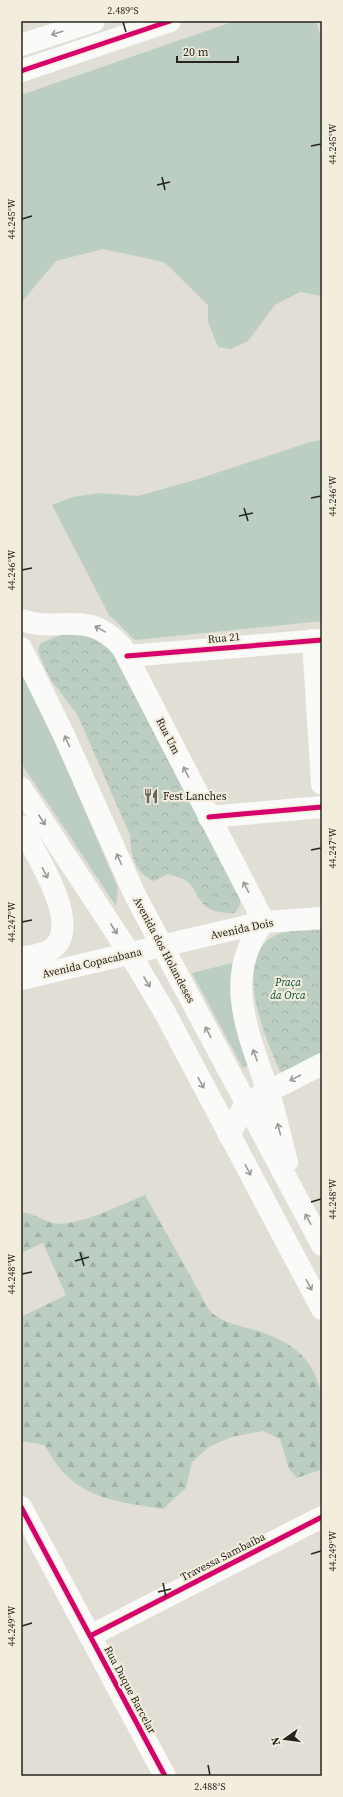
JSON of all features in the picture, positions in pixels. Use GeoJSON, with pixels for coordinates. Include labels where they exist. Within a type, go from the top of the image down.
{"type":"FeatureCollection","features":[{"type":"Feature","properties":{"kind":"main road"},"geometry":{"type":"LineString","coordinates":[[21,45],[94,21]]}},
{"type":"Feature","properties":{"kind":"main road"},"geometry":{"type":"LineString","coordinates":[[21,71],[170,21]]}},
{"type":"Feature","properties":{"kind":"main road","name":"Rua Um"},"geometry":{"type":"LineString","coordinates":[[21,620],[37,624],[81,623],[93,626],[113,638],[127,656],[264,922]]}},
{"type":"Feature","properties":{"kind":"main road"},"geometry":{"type":"LineString","coordinates":[[317,640],[322,784]]}},
{"type":"Feature","properties":{"kind":"main road","name":"Rua 21"},"geometry":{"type":"LineString","coordinates":[[127,656],[317,640]]}},
{"type":"Feature","properties":{"kind":"main road","name":"Avenida dos Holandeses"},"geometry":{"type":"LineString","coordinates":[[21,648],[60,727],[135,895],[322,1245]]}},
{"type":"Feature","properties":{"kind":"main road"},"geometry":{"type":"LineString","coordinates":[[21,788],[130,954],[164,1011],[322,1309]]}},
{"type":"Feature","properties":{"kind":"main road"},"geometry":{"type":"LineString","coordinates":[[210,817],[322,807]]}},
{"type":"Feature","properties":{"kind":"main road","name":"Avenida Copacabana"},"geometry":{"type":"LineString","coordinates":[[21,826],[56,895],[62,912],[63,927],[58,942],[50,950],[21,958]]}},
{"type":"Feature","properties":{"kind":"main road"},"geometry":{"type":"LineString","coordinates":[[130,954],[137,932],[138,921],[135,895]]}},
{"type":"Feature","properties":{"kind":"main road","name":"Avenida Dois"},"geometry":{"type":"LineString","coordinates":[[162,947],[264,922],[322,918]]}},
{"type":"Feature","properties":{"kind":"main road"},"geometry":{"type":"LineString","coordinates":[[264,922],[252,938],[248,947],[243,969],[242,998],[249,1040],[268,1092],[295,1194]]}},
{"type":"Feature","properties":{"kind":"main road","name":"Avenida Copacabana"},"geometry":{"type":"LineString","coordinates":[[21,979],[162,947]]}},
{"type":"Feature","properties":{"kind":"main road"},"geometry":{"type":"LineString","coordinates":[[229,1135],[246,1103],[322,1064]]}},
{"type":"Feature","properties":{"kind":"main road","name":"Rua Duque Barcelar"},"geometry":{"type":"LineString","coordinates":[[21,1507],[165,1776]]}},
{"type":"Feature","properties":{"kind":"main road","name":"Travessa Sambaíba"},"geometry":{"type":"LineString","coordinates":[[90,1636],[322,1517]]}},
{"type":"Feature","properties":{"kind":"green space"},"geometry":{"type":"Polygon","coordinates":[[[235,21],[316,21],[322,40],[322,296],[300,292],[275,305],[248,341],[231,349],[218,347],[208,322],[208,305],[164,262],[103,249],[56,261],[21,303],[21,95],[235,21]]]}},
{"type":"Feature","properties":{"kind":"green space"},"geometry":{"type":"Polygon","coordinates":[[[322,440],[322,621],[135,640],[109,615],[52,505],[73,497],[100,493],[138,496],[195,480],[310,442],[322,440]]]}},
{"type":"Feature","properties":{"kind":"green space"},"geometry":{"type":"Polygon","coordinates":[[[63,634],[90,637],[97,640],[109,648],[123,662],[240,892],[240,903],[234,913],[215,911],[207,907],[200,900],[190,884],[177,876],[167,874],[154,881],[147,878],[138,868],[131,850],[130,835],[77,714],[51,680],[40,657],[38,649],[41,643],[63,634]]]}},
{"type":"Feature","properties":{"kind":"green space"},"geometry":{"type":"Polygon","coordinates":[[[21,671],[60,753],[118,888],[116,906],[21,763],[21,671]]]}},
{"type":"Feature","properties":{"kind":"green space","name":"Praça da Orca"},"geometry":{"type":"Polygon","coordinates":[[[322,930],[322,1053],[285,1073],[280,1071],[266,1039],[260,1018],[255,997],[253,977],[256,958],[264,944],[279,934],[284,932],[322,930]]]}},
{"type":"Feature","properties":{"kind":"green space"},"geometry":{"type":"Polygon","coordinates":[[[236,962],[249,1065],[243,1068],[192,973],[236,962]]]}},
{"type":"Feature","properties":{"kind":"green space"},"geometry":{"type":"Polygon","coordinates":[[[145,1195],[206,1305],[213,1314],[232,1324],[267,1334],[289,1345],[304,1358],[314,1372],[320,1389],[322,1407],[322,1469],[297,1478],[289,1469],[280,1439],[263,1431],[231,1437],[209,1447],[192,1462],[186,1488],[163,1509],[111,1500],[99,1496],[76,1484],[63,1472],[44,1445],[21,1441],[21,1317],[66,1295],[43,1243],[21,1253],[21,1212],[53,1223],[63,1224],[86,1219],[145,1195]]]}},
{"type":"Feature","properties":{"kind":"cycle path"},"geometry":{"type":"LineString","coordinates":[[21,71],[170,21]]}},
{"type":"Feature","properties":{"kind":"cycle path"},"geometry":{"type":"LineString","coordinates":[[127,656],[322,640]]}},
{"type":"Feature","properties":{"kind":"cycle path"},"geometry":{"type":"LineString","coordinates":[[209,817],[322,807]]}},
{"type":"Feature","properties":{"kind":"cycle path"},"geometry":{"type":"LineString","coordinates":[[21,1507],[165,1776]]}},
{"type":"Feature","properties":{"kind":"cycle path"},"geometry":{"type":"LineString","coordinates":[[90,1636],[322,1517]]}},
{"type":"Feature","properties":{"kind":"place","name":"Fest Lanches"},"geometry":{"type":"Point","coordinates":[151,796]}}]}
